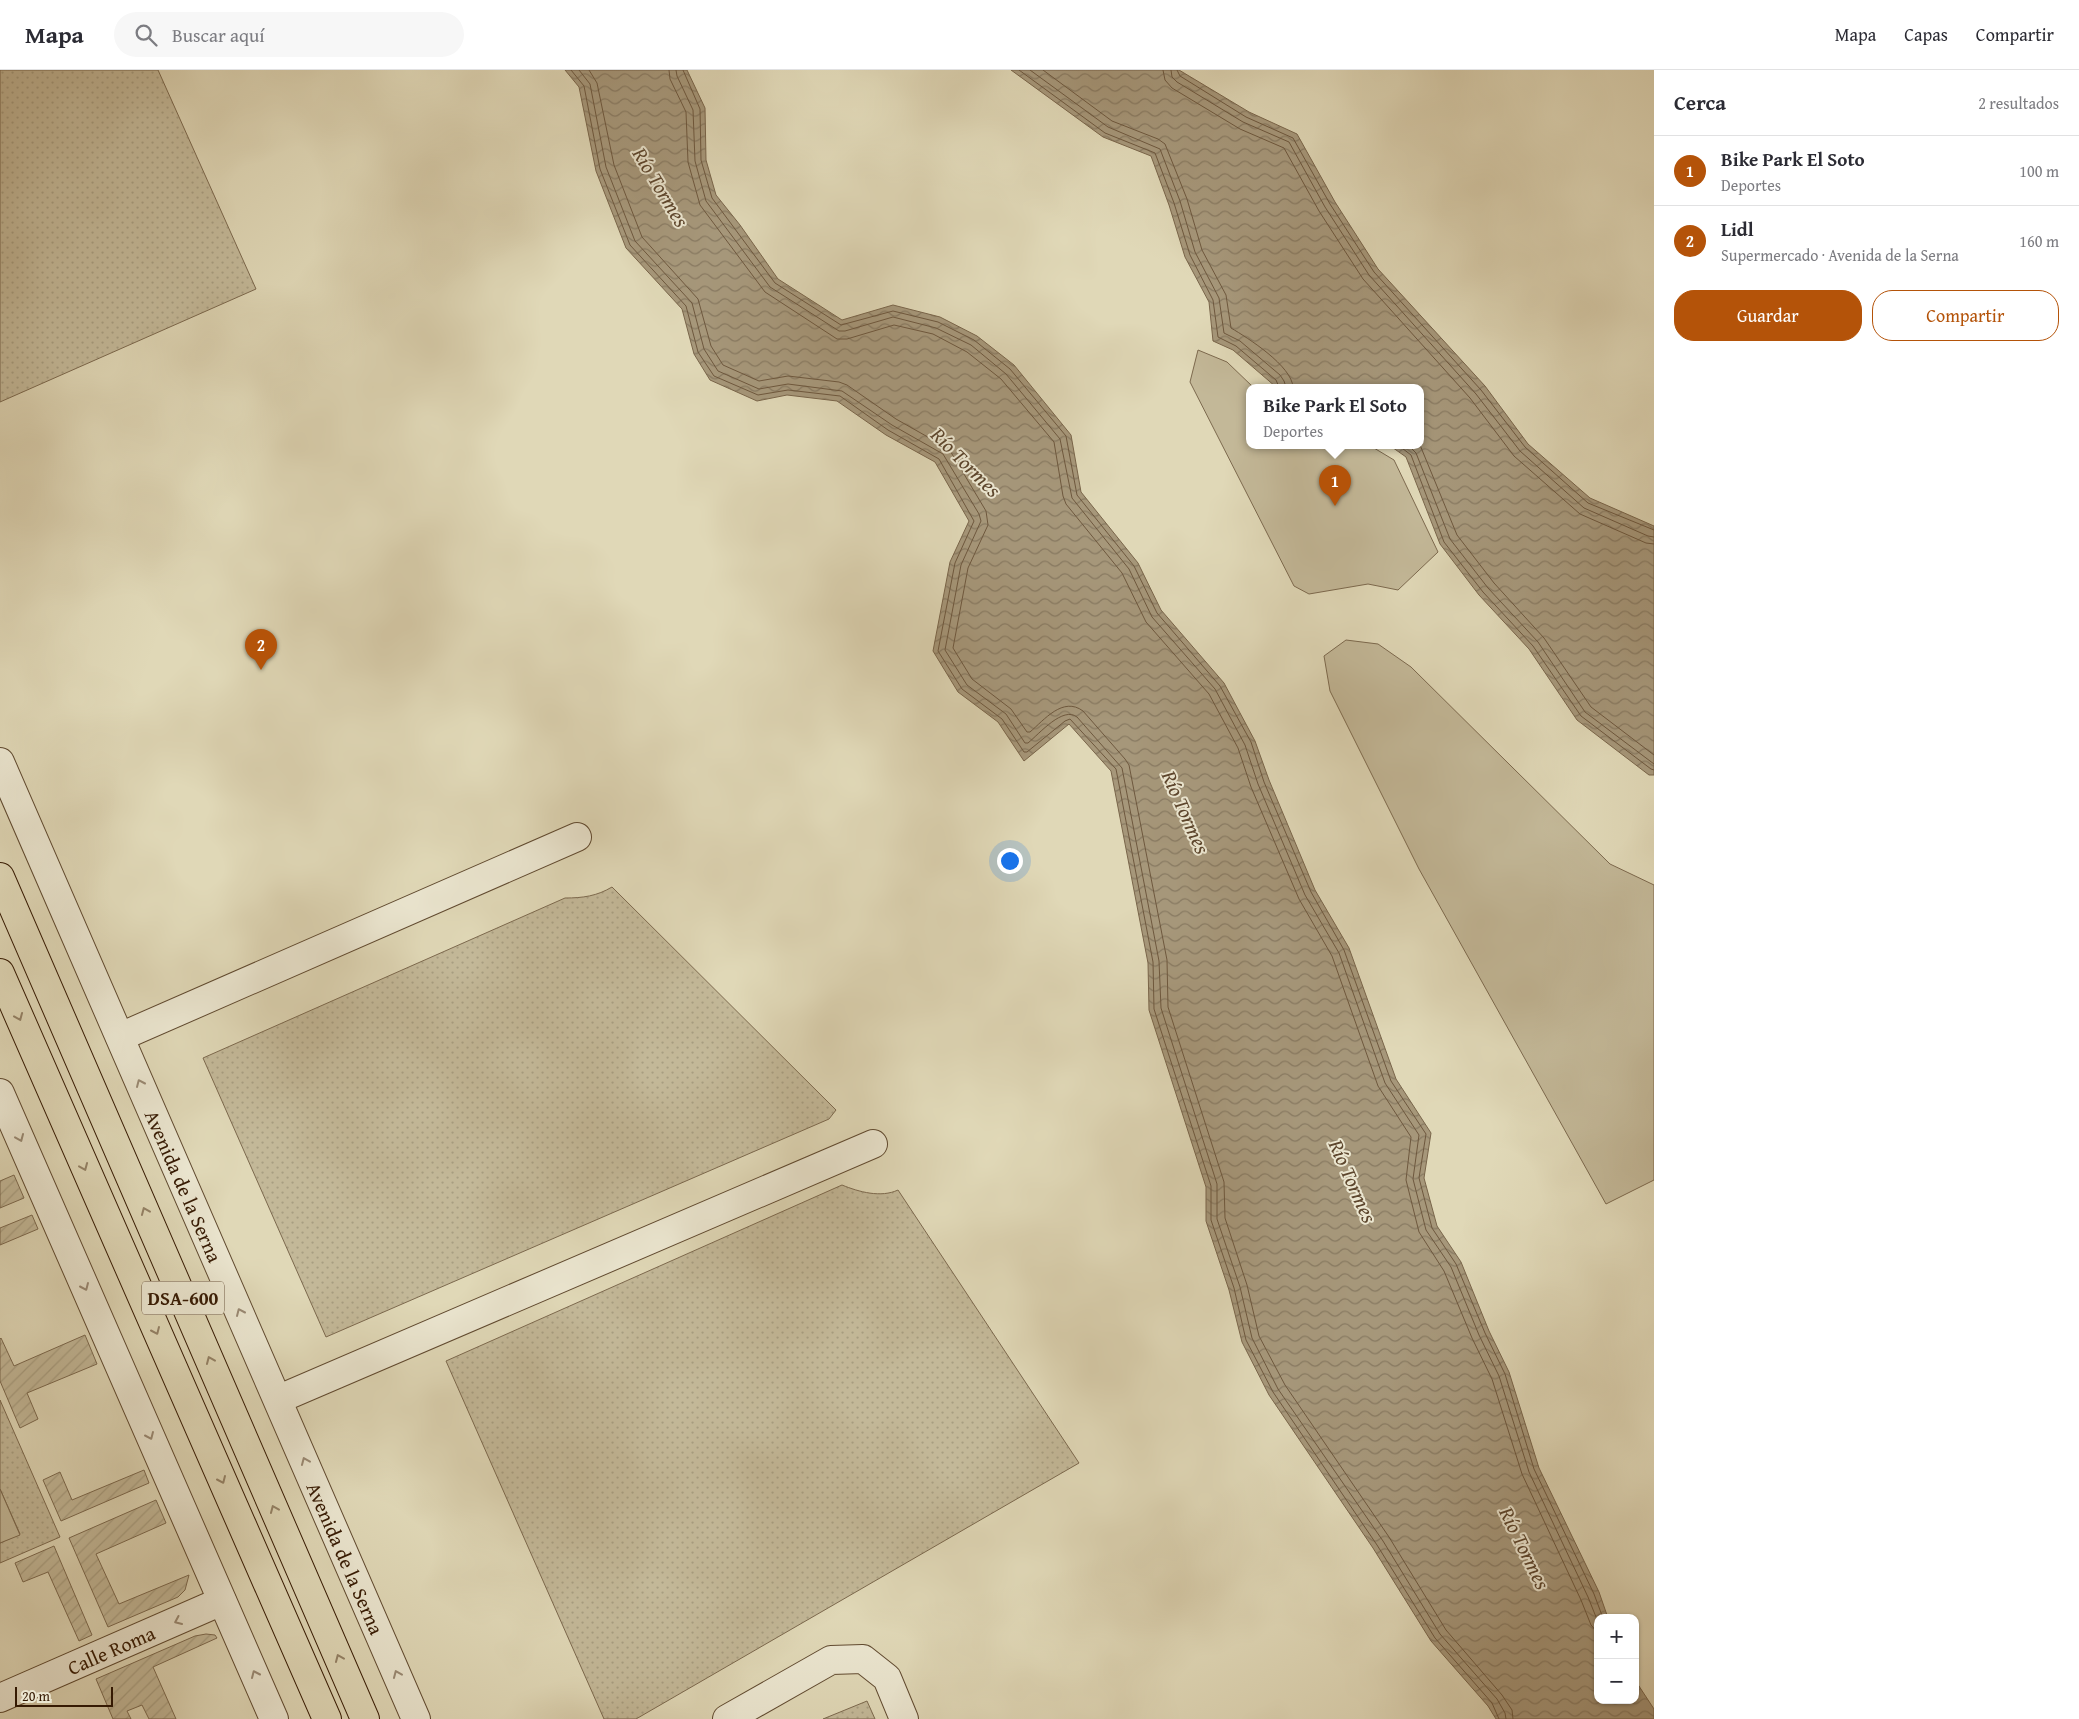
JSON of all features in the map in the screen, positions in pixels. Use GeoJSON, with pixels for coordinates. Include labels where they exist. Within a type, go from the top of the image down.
{"type":"FeatureCollection","features":[{"type":"Feature","properties":{"kind":"main road","name":"DSA-600"},"geometry":{"type":"LineString","coordinates":[[0,877],[366,1719]]}},
{"type":"Feature","properties":{"kind":"main road","name":"DSA-600"},"geometry":{"type":"LineString","coordinates":[[0,973],[327,1719]]}},
{"type":"Feature","properties":{"kind":"street","name":"Avenida de la Serna"},"geometry":{"type":"LineString","coordinates":[[0,762],[416,1719]]}},
{"type":"Feature","properties":{"kind":"street"},"geometry":{"type":"LineString","coordinates":[[120,1037],[577,837]]}},
{"type":"Feature","properties":{"kind":"street"},"geometry":{"type":"LineString","coordinates":[[0,1094],[274,1719]]}},
{"type":"Feature","properties":{"kind":"street"},"geometry":{"type":"LineString","coordinates":[[278,1400],[873,1144]]}},
{"type":"Feature","properties":{"kind":"street","name":"Calle Roma"},"geometry":{"type":"LineString","coordinates":[[0,1698],[222,1601]]}},
{"type":"Feature","properties":{"kind":"street"},"geometry":{"type":"LineString","coordinates":[[727,1719],[830,1660],[863,1660],[887,1678],[904,1719]]}},
{"type":"Feature","properties":{"kind":"shaded area"},"geometry":{"type":"Polygon","coordinates":[[[0,70],[158,70],[256,289],[0,402],[0,70]]]}},
{"type":"Feature","properties":{"kind":"shaded area"},"geometry":{"type":"Polygon","coordinates":[[[1198,350],[1227,362],[1250,384],[1246,384],[1246,449],[1376,449],[1394,460],[1438,552],[1398,590],[1368,584],[1309,594],[1294,586],[1190,382],[1198,350]]]}},
{"type":"Feature","properties":{"kind":"shaded area"},"geometry":{"type":"Polygon","coordinates":[[[1346,640],[1378,644],[1411,667],[1610,864],[1654,885],[1654,1180],[1606,1204],[1419,869],[1330,691],[1324,656],[1346,640]]]}},
{"type":"Feature","properties":{"kind":"shaded area"},"geometry":{"type":"Polygon","coordinates":[[[612,887],[836,1110],[829,1119],[326,1337],[203,1058],[565,898],[590,896],[612,887]]]}},
{"type":"Feature","properties":{"kind":"shaded area"},"geometry":{"type":"Polygon","coordinates":[[[14,1175],[24,1198],[0,1208],[0,1181],[14,1175]]]}},
{"type":"Feature","properties":{"kind":"shaded area"},"geometry":{"type":"Polygon","coordinates":[[[842,1185],[863,1192],[877,1194],[898,1190],[1079,1463],[636,1719],[604,1719],[446,1361],[842,1185]]]}},
{"type":"Feature","properties":{"kind":"shaded area"},"geometry":{"type":"Polygon","coordinates":[[[32,1215],[38,1229],[0,1245],[0,1228],[32,1215]]]}},
{"type":"Feature","properties":{"kind":"shaded area"},"geometry":{"type":"Polygon","coordinates":[[[85,1335],[97,1364],[27,1393],[38,1419],[20,1428],[0,1381],[0,1339],[14,1366],[85,1335]]]}},
{"type":"Feature","properties":{"kind":"shaded area"},"geometry":{"type":"Polygon","coordinates":[[[0,1400],[60,1537],[0,1563],[0,1543],[20,1534],[0,1489],[0,1400]]]}},
{"type":"Feature","properties":{"kind":"shaded area"},"geometry":{"type":"Polygon","coordinates":[[[144,1470],[149,1483],[61,1521],[43,1480],[60,1472],[72,1500],[144,1470]]]}},
{"type":"Feature","properties":{"kind":"shaded area"},"geometry":{"type":"Polygon","coordinates":[[[0,1489],[20,1535],[0,1543],[0,1489]]]}},
{"type":"Feature","properties":{"kind":"shaded area"},"geometry":{"type":"Polygon","coordinates":[[[156,1500],[166,1523],[96,1554],[119,1604],[189,1575],[185,1590],[178,1597],[108,1627],[69,1538],[156,1500]]]}},
{"type":"Feature","properties":{"kind":"shaded area"},"geometry":{"type":"Polygon","coordinates":[[[54,1546],[92,1635],[79,1641],[48,1572],[23,1582],[15,1563],[54,1546]]]}},
{"type":"Feature","properties":{"kind":"shaded area"},"geometry":{"type":"Polygon","coordinates":[[[215,1635],[217,1638],[153,1667],[176,1719],[149,1719],[142,1705],[127,1711],[131,1719],[113,1719],[96,1679],[195,1636],[215,1635]]]}},
{"type":"Feature","properties":{"kind":"shaded area"},"geometry":{"type":"Polygon","coordinates":[[[867,1701],[875,1719],[823,1719],[867,1701]]]}},
{"type":"Feature","properties":{"kind":"water","name":"Río Tormes"},"geometry":{"type":"Polygon","coordinates":[[[565,70],[687,70],[705,108],[706,160],[716,195],[778,279],[842,320],[893,305],[940,317],[977,336],[1014,365],[1071,435],[1081,492],[1138,563],[1161,610],[1224,683],[1255,741],[1269,780],[1315,890],[1349,948],[1396,1079],[1431,1133],[1424,1178],[1437,1226],[1461,1262],[1489,1331],[1509,1372],[1539,1468],[1599,1592],[1607,1614],[1594,1614],[1594,1704],[1639,1704],[1639,1686],[1654,1709],[1654,1719],[1496,1719],[1488,1706],[1431,1641],[1373,1548],[1269,1395],[1242,1342],[1229,1290],[1206,1221],[1206,1187],[1149,1010],[1148,963],[1111,771],[1069,724],[1024,761],[998,722],[958,692],[933,651],[950,562],[969,521],[935,462],[886,435],[837,401],[787,395],[757,401],[710,380],[694,354],[682,309],[626,248],[596,171],[579,87],[565,70]]]}},
{"type":"Feature","properties":{"kind":"water"},"geometry":{"type":"Polygon","coordinates":[[[1011,70],[1179,70],[1249,112],[1297,134],[1335,202],[1378,269],[1485,386],[1528,444],[1590,498],[1654,526],[1654,775],[1649,775],[1577,720],[1529,649],[1479,595],[1440,544],[1406,457],[1395,449],[1424,449],[1424,384],[1273,384],[1233,350],[1213,341],[1209,302],[1185,257],[1151,156],[1103,137],[1011,70]]]}},
{"type":"Feature","properties":{"kind":"place","name":"Bike Park El Soto"},"geometry":{"type":"Point","coordinates":[1335,506]}},
{"type":"Feature","properties":{"kind":"place","name":"Lidl"},"geometry":{"type":"Point","coordinates":[261,670]}}]}
